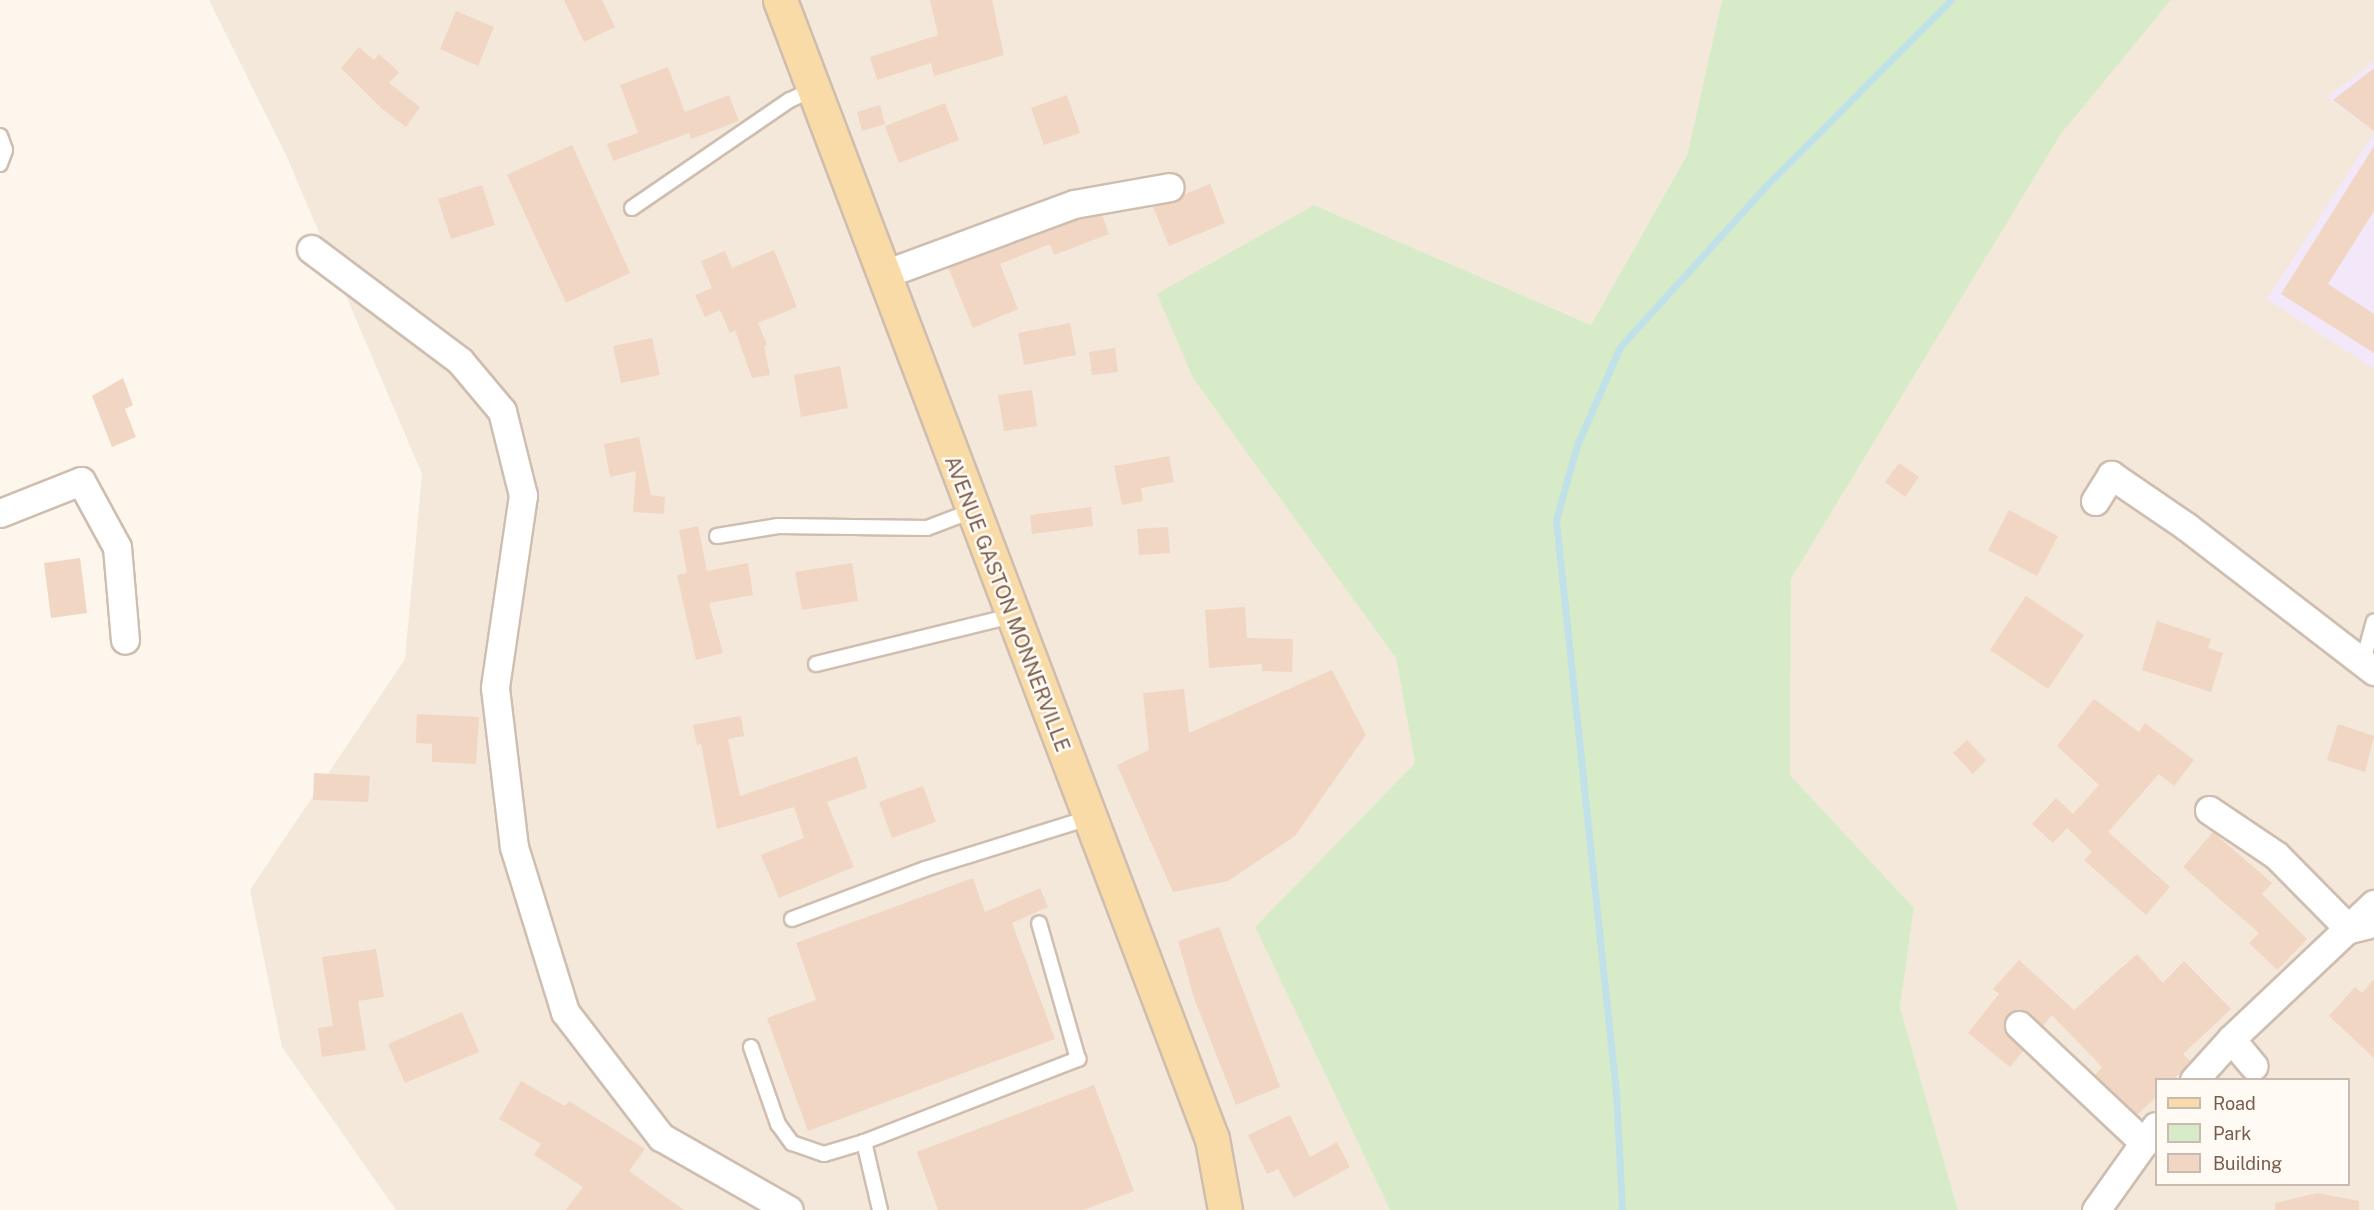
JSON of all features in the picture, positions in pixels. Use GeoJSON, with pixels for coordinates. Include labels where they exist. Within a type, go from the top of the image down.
{"type":"FeatureCollection","features":[{"type":"Feature","properties":{"kind":"main road","name":"AVENUE GASTON MONNERVILLE"},"geometry":{"type":"LineString","coordinates":[[780,0],[811,90],[1212,1139],[1225,1210]]}},
{"type":"Feature","properties":{"kind":"street"},"geometry":{"type":"LineString","coordinates":[[882,275],[1065,207],[1170,187]]}},
{"type":"Feature","properties":{"kind":"street"},"geometry":{"type":"LineString","coordinates":[[311,249],[460,361],[502,411],[523,495],[495,688],[514,847],[566,1012],[661,1137],[789,1210]]}},
{"type":"Feature","properties":{"kind":"street"},"geometry":{"type":"LineString","coordinates":[[2095,501],[2110,475],[2187,526],[2368,666]]}},
{"type":"Feature","properties":{"kind":"street"},"geometry":{"type":"LineString","coordinates":[[0,513],[81,481],[117,547],[125,640]]}},
{"type":"Feature","properties":{"kind":"street"},"geometry":{"type":"LineString","coordinates":[[2209,810],[2276,855],[2362,926]]}},
{"type":"Feature","properties":{"kind":"street"},"geometry":{"type":"LineString","coordinates":[[2196,1078],[2231,1039],[2362,926],[2374,904]]}},
{"type":"Feature","properties":{"kind":"street"},"geometry":{"type":"LineString","coordinates":[[2019,1025],[2151,1134],[2096,1210]]}},
{"type":"Feature","properties":{"kind":"street"},"geometry":{"type":"LineString","coordinates":[[2231,1039],[2254,1066]]}},
{"type":"Feature","properties":{"kind":"lane"},"geometry":{"type":"LineString","coordinates":[[632,208],[790,100],[811,90]]}},
{"type":"Feature","properties":{"kind":"lane"},"geometry":{"type":"LineString","coordinates":[[0,136],[5,150],[0,164]]}},
{"type":"Feature","properties":{"kind":"lane"},"geometry":{"type":"LineString","coordinates":[[717,536],[778,526],[927,528],[972,511]]}},
{"type":"Feature","properties":{"kind":"lane"},"geometry":{"type":"LineString","coordinates":[[816,664],[1012,616]]}},
{"type":"Feature","properties":{"kind":"lane"},"geometry":{"type":"LineString","coordinates":[[2368,666],[2374,621]]}},
{"type":"Feature","properties":{"kind":"lane"},"geometry":{"type":"LineString","coordinates":[[792,919],[925,869],[1089,818]]}},
{"type":"Feature","properties":{"kind":"lane"},"geometry":{"type":"LineString","coordinates":[[751,1047],[778,1124],[792,1143],[824,1154],[864,1142],[1078,1059],[1038,923]]}},
{"type":"Feature","properties":{"kind":"lane"},"geometry":{"type":"LineString","coordinates":[[864,1142],[880,1210]]}},
{"type":"Feature","properties":{"kind":"shaded area"},"geometry":{"type":"Polygon","coordinates":[[[209,0],[1722,0],[1687,155],[1591,325],[1314,205],[1194,380],[1396,657],[1415,763],[1255,927],[1390,1210],[396,1210],[282,1047],[250,890],[405,659],[422,474],[286,155],[209,0]]]}},
{"type":"Feature","properties":{"kind":"shaded area"},"geometry":{"type":"Polygon","coordinates":[[[2171,0],[2374,0],[2374,1210],[1958,1210],[1900,1007],[1914,908],[1790,775],[1791,579],[2060,134],[2171,0]]]}},
{"type":"Feature","properties":{"kind":"shaded area"},"geometry":{"type":"Polygon","coordinates":[[[2374,62],[2374,126],[2363,124],[2327,97],[2374,62]]]}},
{"type":"Feature","properties":{"kind":"shaded area"},"geometry":{"type":"Polygon","coordinates":[[[2374,133],[2374,369],[2267,299],[2374,133]]]}},
{"type":"Feature","properties":{"kind":"green space"},"geometry":{"type":"Polygon","coordinates":[[[1722,0],[2171,0],[2060,135],[1791,579],[1790,775],[1914,908],[1900,1007],[1958,1210],[1390,1210],[1255,927],[1415,763],[1396,658],[1194,380],[1157,294],[1314,205],[1591,325],[1687,155],[1722,0]]]}},
{"type":"Feature","properties":{"kind":"building"},"geometry":{"type":"Polygon","coordinates":[[[564,0],[602,0],[615,27],[584,42],[564,0]]]}},
{"type":"Feature","properties":{"kind":"building"},"geometry":{"type":"Polygon","coordinates":[[[930,0],[992,0],[1004,55],[934,76],[931,63],[877,80],[870,57],[938,35],[930,0]]]}},
{"type":"Feature","properties":{"kind":"building"},"geometry":{"type":"Polygon","coordinates":[[[456,11],[494,27],[478,66],[440,49],[456,11]]]}},
{"type":"Feature","properties":{"kind":"building"},"geometry":{"type":"Polygon","coordinates":[[[359,47],[374,60],[379,54],[399,72],[389,83],[420,107],[406,127],[381,108],[341,68],[359,47]]]}},
{"type":"Feature","properties":{"kind":"building"},"geometry":{"type":"Polygon","coordinates":[[[668,67],[685,112],[729,95],[739,121],[691,139],[689,133],[613,161],[607,144],[638,133],[620,85],[668,67]]]}},
{"type":"Feature","properties":{"kind":"building"},"geometry":{"type":"Polygon","coordinates":[[[2374,68],[2374,131],[2333,100],[2374,68]]]}},
{"type":"Feature","properties":{"kind":"building"},"geometry":{"type":"Polygon","coordinates":[[[1067,95],[1080,133],[1044,145],[1031,108],[1067,95]]]}},
{"type":"Feature","properties":{"kind":"building"},"geometry":{"type":"Polygon","coordinates":[[[945,103],[959,140],[899,163],[885,126],[945,103]]]}},
{"type":"Feature","properties":{"kind":"building"},"geometry":{"type":"Polygon","coordinates":[[[880,105],[885,124],[862,131],[857,112],[880,105]]]}},
{"type":"Feature","properties":{"kind":"building"},"geometry":{"type":"Polygon","coordinates":[[[572,145],[630,273],[566,303],[507,175],[572,145]]]}},
{"type":"Feature","properties":{"kind":"building"},"geometry":{"type":"Polygon","coordinates":[[[2374,146],[2374,211],[2328,284],[2374,314],[2374,353],[2281,294],[2374,146]]]}},
{"type":"Feature","properties":{"kind":"building"},"geometry":{"type":"Polygon","coordinates":[[[1210,184],[1225,223],[1169,246],[1153,207],[1210,184]]]}},
{"type":"Feature","properties":{"kind":"building"},"geometry":{"type":"Polygon","coordinates":[[[482,185],[495,225],[451,239],[438,199],[482,185]]]}},
{"type":"Feature","properties":{"kind":"building"},"geometry":{"type":"Polygon","coordinates":[[[1102,215],[1109,234],[1054,255],[1050,244],[1000,264],[1018,309],[973,328],[948,267],[1078,219],[1102,215]]]}},
{"type":"Feature","properties":{"kind":"building"},"geometry":{"type":"Polygon","coordinates":[[[774,250],[797,307],[758,323],[767,345],[764,346],[770,375],[752,378],[735,330],[730,333],[720,310],[705,317],[695,295],[712,288],[701,261],[725,251],[732,268],[774,250]]]}},
{"type":"Feature","properties":{"kind":"building"},"geometry":{"type":"Polygon","coordinates":[[[1070,323],[1076,355],[1024,365],[1018,333],[1070,323]]]}},
{"type":"Feature","properties":{"kind":"building"},"geometry":{"type":"Polygon","coordinates":[[[652,338],[660,375],[621,383],[613,346],[652,338]]]}},
{"type":"Feature","properties":{"kind":"building"},"geometry":{"type":"Polygon","coordinates":[[[1115,348],[1118,372],[1092,375],[1089,352],[1115,348]]]}},
{"type":"Feature","properties":{"kind":"building"},"geometry":{"type":"Polygon","coordinates":[[[840,366],[848,408],[801,417],[794,375],[840,366]]]}},
{"type":"Feature","properties":{"kind":"building"},"geometry":{"type":"Polygon","coordinates":[[[123,378],[133,405],[125,409],[136,437],[112,447],[92,396],[123,378]]]}},
{"type":"Feature","properties":{"kind":"building"},"geometry":{"type":"Polygon","coordinates":[[[1032,390],[1037,426],[1004,431],[998,395],[1032,390]]]}},
{"type":"Feature","properties":{"kind":"building"},"geometry":{"type":"Polygon","coordinates":[[[639,437],[651,495],[665,497],[664,514],[633,512],[636,471],[610,477],[604,444],[639,437]]]}},
{"type":"Feature","properties":{"kind":"building"},"geometry":{"type":"Polygon","coordinates":[[[1169,456],[1174,482],[1141,488],[1143,501],[1122,505],[1114,466],[1169,456]]]}},
{"type":"Feature","properties":{"kind":"building"},"geometry":{"type":"Polygon","coordinates":[[[1899,463],[1919,477],[1905,497],[1885,482],[1899,463]]]}},
{"type":"Feature","properties":{"kind":"building"},"geometry":{"type":"Polygon","coordinates":[[[1091,507],[1093,526],[1032,534],[1030,515],[1091,507]]]}},
{"type":"Feature","properties":{"kind":"building"},"geometry":{"type":"Polygon","coordinates":[[[2009,510],[2058,536],[2037,576],[1988,550],[2009,510]]]}},
{"type":"Feature","properties":{"kind":"building"},"geometry":{"type":"Polygon","coordinates":[[[698,526],[707,571],[748,563],[753,595],[709,603],[723,653],[696,660],[677,575],[687,573],[679,530],[698,526]]]}},
{"type":"Feature","properties":{"kind":"building"},"geometry":{"type":"Polygon","coordinates":[[[1168,527],[1170,553],[1139,555],[1137,529],[1168,527]]]}},
{"type":"Feature","properties":{"kind":"building"},"geometry":{"type":"Polygon","coordinates":[[[80,558],[87,613],[51,618],[44,563],[80,558]]]}},
{"type":"Feature","properties":{"kind":"building"},"geometry":{"type":"Polygon","coordinates":[[[852,563],[858,601],[802,610],[795,572],[852,563]]]}},
{"type":"Feature","properties":{"kind":"building"},"geometry":{"type":"Polygon","coordinates":[[[2026,596],[2084,635],[2048,689],[1990,650],[2026,596]]]}},
{"type":"Feature","properties":{"kind":"building"},"geometry":{"type":"Polygon","coordinates":[[[1245,607],[1247,638],[1293,639],[1292,672],[1262,671],[1262,664],[1209,668],[1205,610],[1245,607]]]}},
{"type":"Feature","properties":{"kind":"building"},"geometry":{"type":"Polygon","coordinates":[[[2157,621],[2211,639],[2208,648],[2223,653],[2211,692],[2142,670],[2157,621]]]}},
{"type":"Feature","properties":{"kind":"building"},"geometry":{"type":"Polygon","coordinates":[[[1332,670],[1366,735],[1295,836],[1228,881],[1173,892],[1117,765],[1149,750],[1143,693],[1184,689],[1189,733],[1332,670]]]}},
{"type":"Feature","properties":{"kind":"building"},"geometry":{"type":"Polygon","coordinates":[[[2094,699],[2139,732],[2145,723],[2194,760],[2174,786],[2159,774],[2108,832],[2170,887],[2146,915],[2084,860],[2092,852],[2067,828],[2053,843],[2032,824],[2056,798],[2073,814],[2099,785],[2057,746],[2094,699]]]}},
{"type":"Feature","properties":{"kind":"building"},"geometry":{"type":"Polygon","coordinates":[[[417,714],[479,717],[476,764],[432,762],[432,744],[416,743],[417,714]]]}},
{"type":"Feature","properties":{"kind":"building"},"geometry":{"type":"Polygon","coordinates":[[[741,716],[744,736],[728,739],[740,796],[857,756],[867,788],[827,802],[854,867],[779,898],[761,855],[804,838],[794,807],[717,829],[701,744],[697,745],[693,725],[741,716]]]}},
{"type":"Feature","properties":{"kind":"building"},"geometry":{"type":"Polygon","coordinates":[[[2338,724],[2374,736],[2365,772],[2327,760],[2338,724]]]}},
{"type":"Feature","properties":{"kind":"building"},"geometry":{"type":"Polygon","coordinates":[[[1967,740],[1986,760],[1973,774],[1953,753],[1967,740]]]}},
{"type":"Feature","properties":{"kind":"building"},"geometry":{"type":"Polygon","coordinates":[[[314,773],[370,776],[368,802],[313,800],[314,773]]]}},
{"type":"Feature","properties":{"kind":"building"},"geometry":{"type":"Polygon","coordinates":[[[923,786],[936,822],[892,838],[879,802],[923,786]]]}},
{"type":"Feature","properties":{"kind":"building"},"geometry":{"type":"Polygon","coordinates":[[[2213,832],[2272,883],[2262,894],[2307,939],[2277,970],[2249,943],[2259,933],[2183,867],[2213,832]]]}},
{"type":"Feature","properties":{"kind":"building"},"geometry":{"type":"Polygon","coordinates":[[[973,878],[985,912],[1040,888],[1048,907],[1012,923],[1055,1039],[808,1131],[767,1018],[816,1000],[796,943],[973,878]]]}},
{"type":"Feature","properties":{"kind":"building"},"geometry":{"type":"Polygon","coordinates":[[[1219,927],[1280,1087],[1236,1105],[1194,998],[1178,941],[1219,927]]]}},
{"type":"Feature","properties":{"kind":"building"},"geometry":{"type":"Polygon","coordinates":[[[376,949],[384,997],[358,1001],[366,1050],[322,1057],[318,1028],[333,1026],[322,957],[376,949]]]}},
{"type":"Feature","properties":{"kind":"building"},"geometry":{"type":"Polygon","coordinates":[[[2137,954],[2163,983],[2184,961],[2231,1009],[2183,1054],[2190,1061],[2175,1078],[2155,1078],[2155,1098],[2137,1115],[2095,1075],[2102,1067],[2052,1015],[2043,1026],[2023,1010],[2007,1015],[2004,1030],[2023,1051],[2010,1067],[1968,1033],[1999,994],[1993,989],[2019,960],[2074,1010],[2137,954]]]}},
{"type":"Feature","properties":{"kind":"building"},"geometry":{"type":"Polygon","coordinates":[[[2374,979],[2374,1058],[2329,1016],[2355,987],[2362,993],[2374,979]]]}},
{"type":"Feature","properties":{"kind":"building"},"geometry":{"type":"Polygon","coordinates":[[[462,1012],[479,1052],[405,1083],[388,1044],[462,1012]]]}},
{"type":"Feature","properties":{"kind":"building"},"geometry":{"type":"Polygon","coordinates":[[[521,1081],[565,1106],[569,1101],[645,1149],[629,1171],[684,1210],[566,1210],[583,1187],[534,1155],[541,1144],[499,1119],[521,1081]]]}},
{"type":"Feature","properties":{"kind":"building"},"geometry":{"type":"Polygon","coordinates":[[[1094,1085],[1134,1191],[1083,1210],[938,1210],[917,1152],[1094,1085]]]}},
{"type":"Feature","properties":{"kind":"building"},"geometry":{"type":"Polygon","coordinates":[[[1290,1115],[1310,1157],[1337,1142],[1350,1167],[1294,1198],[1278,1169],[1267,1174],[1248,1135],[1290,1115]]]}},
{"type":"Feature","properties":{"kind":"building"},"geometry":{"type":"Polygon","coordinates":[[[2317,1193],[2359,1201],[2359,1210],[2275,1210],[2275,1203],[2317,1193]]]}},
{"type":"Feature","properties":{"kind":"waterway"},"geometry":{"type":"LineString","coordinates":[[1622,1210],[1616,1093],[1556,520],[1577,445],[1620,347],[1764,188],[1951,0]]}}]}
